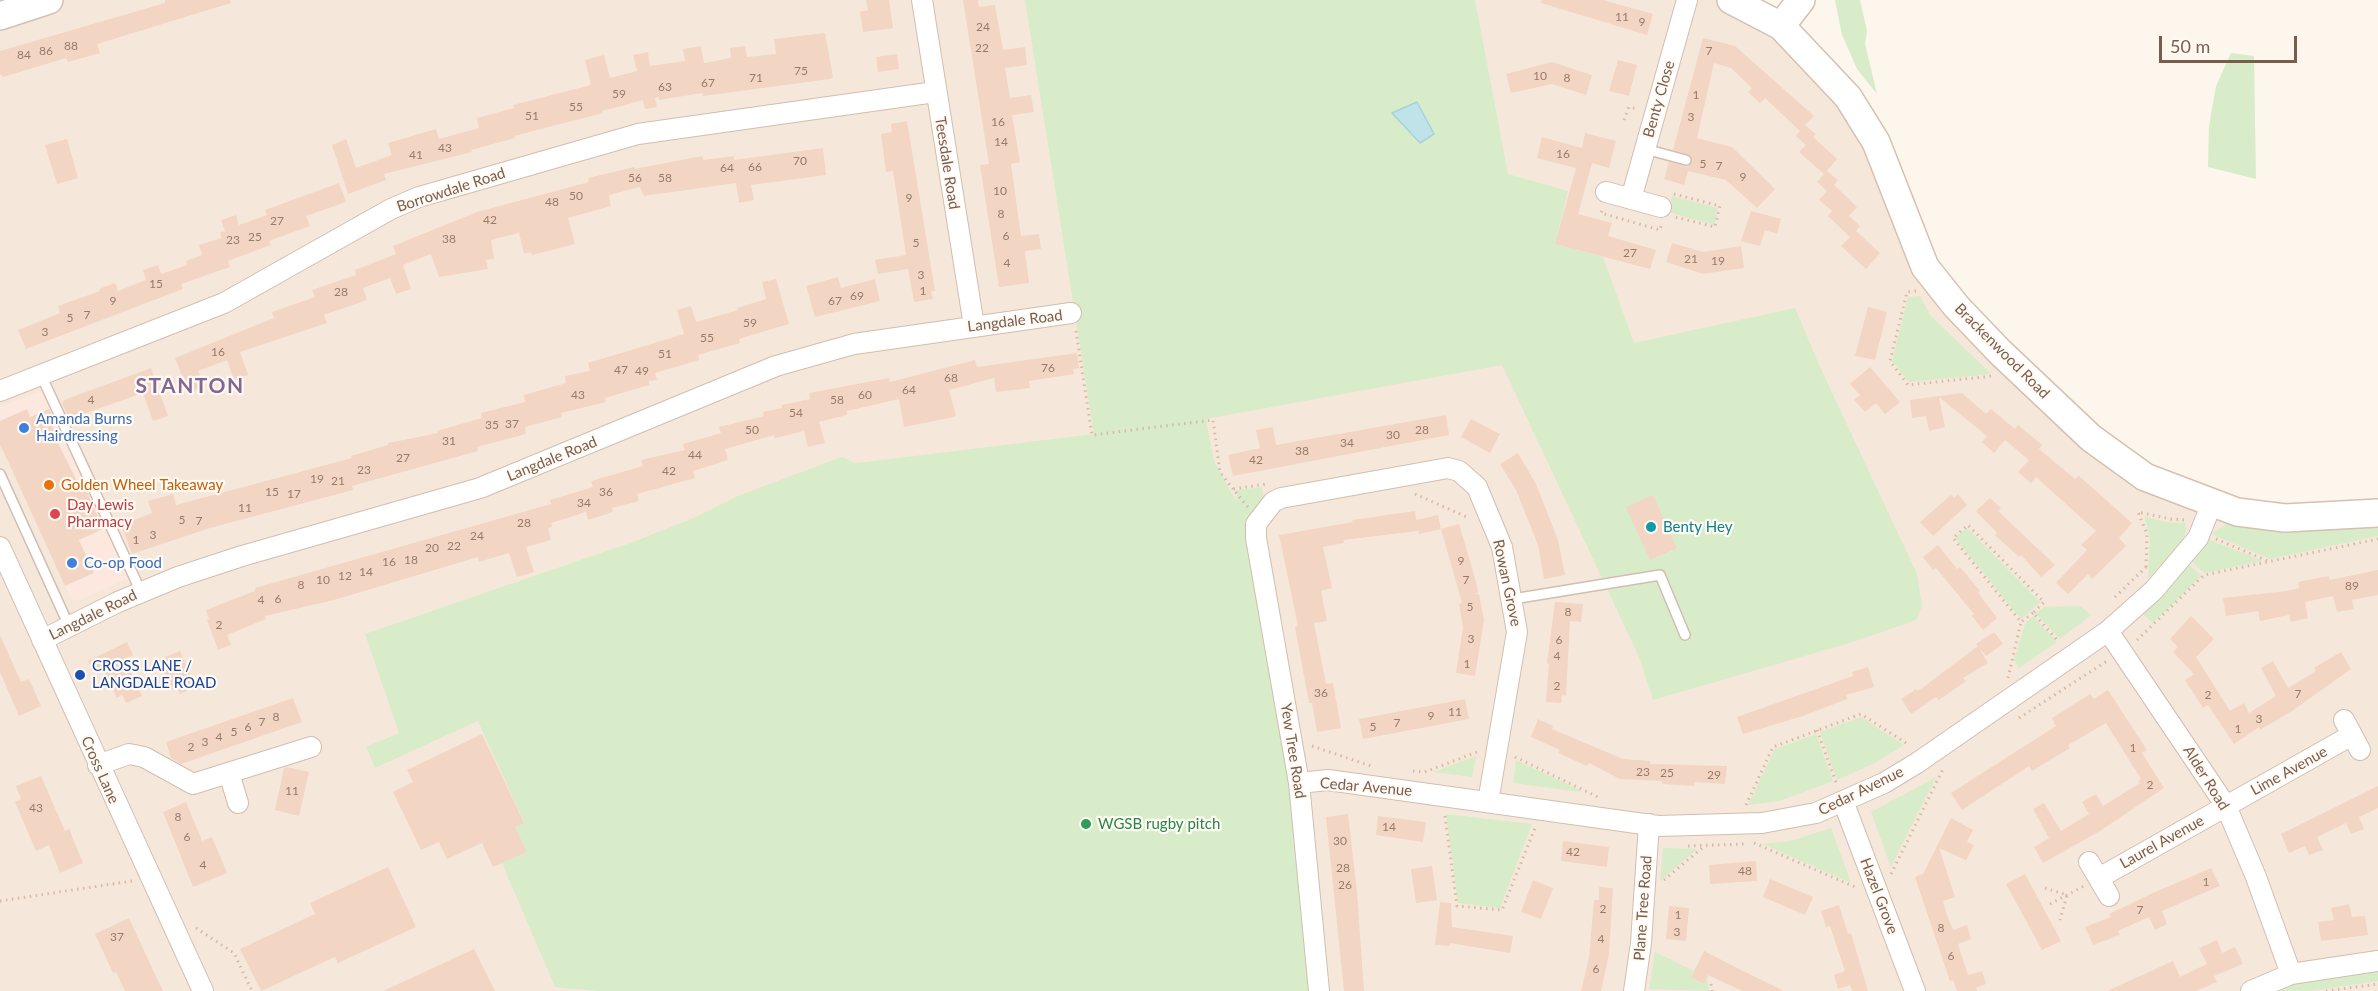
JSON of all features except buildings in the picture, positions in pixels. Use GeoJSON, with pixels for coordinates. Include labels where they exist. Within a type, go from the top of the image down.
{"type":"FeatureCollection","features":[{"type":"Feature","properties":{"kind":"street"},"geometry":{"type":"LineString","coordinates":[[0,16],[49,0]]}},
{"type":"Feature","properties":{"kind":"street","name":"Teesdale Road"},"geometry":{"type":"LineString","coordinates":[[921,0],[974,326]]}},
{"type":"Feature","properties":{"kind":"street","name":"Benty Close"},"geometry":{"type":"LineString","coordinates":[[1631,199],[1687,0]]}},
{"type":"Feature","properties":{"kind":"street","name":"Brackenwood Road"},"geometry":{"type":"LineString","coordinates":[[1731,0],[1781,26],[1848,97],[1876,142],[1925,267],[1956,306],[2091,438],[2145,477],[2237,512],[2285,518],[2378,513]]}},
{"type":"Feature","properties":{"kind":"street"},"geometry":{"type":"LineString","coordinates":[[1781,26],[1801,0]]}},
{"type":"Feature","properties":{"kind":"street","name":"Borrowdale Road"},"geometry":{"type":"LineString","coordinates":[[0,391],[224,303],[391,209],[419,197],[638,134],[935,92]]}},
{"type":"Feature","properties":{"kind":"street"},"geometry":{"type":"LineString","coordinates":[[1606,192],[1665,205]]}},
{"type":"Feature","properties":{"kind":"street","name":"Langdale Road"},"geometry":{"type":"LineString","coordinates":[[42,640],[141,592],[242,555],[480,488],[776,366],[854,344],[1071,313]]}},
{"type":"Feature","properties":{"kind":"street","name":"Rowan Grove"},"geometry":{"type":"LineString","coordinates":[[1260,517],[1281,498],[1448,468],[1459,471],[1477,487],[1502,547],[1517,632],[1488,802]]}},
{"type":"Feature","properties":{"kind":"street","name":"Cedar Avenue"},"geometry":{"type":"LineString","coordinates":[[1299,783],[1328,780],[1649,824],[1723,826],[1787,820],[1816,813],[1840,792],[1884,783],[1911,752],[1956,738],[2108,631],[2154,590],[2200,532],[2212,503]]}},
{"type":"Feature","properties":{"kind":"street","name":"Yew Tree Road"},"geometry":{"type":"LineString","coordinates":[[1260,517],[1256,538],[1299,783],[1319,991]]}},
{"type":"Feature","properties":{"kind":"street","name":"Cross Lane"},"geometry":{"type":"LineString","coordinates":[[0,547],[202,991]]}},
{"type":"Feature","properties":{"kind":"street","name":"Alder Road"},"geometry":{"type":"LineString","coordinates":[[2108,631],[2226,806],[2256,877],[2291,974]]}},
{"type":"Feature","properties":{"kind":"street","name":"Lime Avenue"},"geometry":{"type":"LineString","coordinates":[[2226,806],[2352,735]]}},
{"type":"Feature","properties":{"kind":"street"},"geometry":{"type":"LineString","coordinates":[[98,765],[129,754],[144,757],[194,784],[311,747]]}},
{"type":"Feature","properties":{"kind":"street"},"geometry":{"type":"LineString","coordinates":[[229,773],[238,803]]}},
{"type":"Feature","properties":{"kind":"street","name":"Hazel Grove"},"geometry":{"type":"LineString","coordinates":[[1840,792],[1915,991]]}},
{"type":"Feature","properties":{"kind":"street","name":"Laurel Avenue"},"geometry":{"type":"LineString","coordinates":[[2094,870],[2226,806]]}},
{"type":"Feature","properties":{"kind":"street","name":"Plane Tree Road"},"geometry":{"type":"LineString","coordinates":[[1634,991],[1649,824]]}},
{"type":"Feature","properties":{"kind":"street"},"geometry":{"type":"LineString","coordinates":[[2094,870],[2109,896]]}},
{"type":"Feature","properties":{"kind":"street"},"geometry":{"type":"LineString","coordinates":[[2251,991],[2291,974],[2378,961]]}},
{"type":"Feature","properties":{"kind":"lane"},"geometry":{"type":"LineString","coordinates":[[1645,149],[1686,160]]}},
{"type":"Feature","properties":{"kind":"lane"},"geometry":{"type":"LineString","coordinates":[[41,375],[141,592]]}},
{"type":"Feature","properties":{"kind":"lane"},"geometry":{"type":"LineString","coordinates":[[0,474],[69,626]]}},
{"type":"Feature","properties":{"kind":"lane"},"geometry":{"type":"LineString","coordinates":[[1513,599],[1660,575],[1686,635]]}},
{"type":"Feature","properties":{"kind":"path"},"geometry":{"type":"LineString","coordinates":[[1665,205],[1720,206],[1715,227],[1665,205]]}},
{"type":"Feature","properties":{"kind":"path"},"geometry":{"type":"LineString","coordinates":[[1922,290],[1907,292],[1890,361],[1908,385],[1996,375]]}},
{"type":"Feature","properties":{"kind":"path"},"geometry":{"type":"LineString","coordinates":[[1071,313],[1073,313],[1092,435],[1213,420],[1220,472],[1260,517]]}},
{"type":"Feature","properties":{"kind":"path"},"geometry":{"type":"LineString","coordinates":[[1233,489],[1268,483]]}},
{"type":"Feature","properties":{"kind":"path"},"geometry":{"type":"LineString","coordinates":[[1411,493],[1473,520]]}},
{"type":"Feature","properties":{"kind":"path"},"geometry":{"type":"LineString","coordinates":[[2146,567],[2147,534],[2138,512],[2170,519],[2183,518],[2200,532],[2270,561]]}},
{"type":"Feature","properties":{"kind":"path"},"geometry":{"type":"LineString","coordinates":[[2007,681],[2021,622],[2044,602],[1968,525],[1953,538],[2021,622]]}},
{"type":"Feature","properties":{"kind":"path"},"geometry":{"type":"LineString","coordinates":[[2033,613],[2072,657]]}},
{"type":"Feature","properties":{"kind":"path"},"geometry":{"type":"LineString","coordinates":[[1753,806],[1745,807],[1773,747],[1861,714],[1911,752]]}},
{"type":"Feature","properties":{"kind":"path"},"geometry":{"type":"LineString","coordinates":[[1818,730],[1840,792]]}},
{"type":"Feature","properties":{"kind":"path"},"geometry":{"type":"LineString","coordinates":[[1880,896],[1956,738]]}},
{"type":"Feature","properties":{"kind":"path"},"geometry":{"type":"LineString","coordinates":[[1304,743],[1382,767]]}},
{"type":"Feature","properties":{"kind":"path"},"geometry":{"type":"LineString","coordinates":[[1496,757],[1515,746]]}},
{"type":"Feature","properties":{"kind":"path"},"geometry":{"type":"LineString","coordinates":[[1403,770],[1424,772],[1479,751],[1600,798]]}},
{"type":"Feature","properties":{"kind":"path"},"geometry":{"type":"LineString","coordinates":[[1496,757],[1512,766]]}},
{"type":"Feature","properties":{"kind":"path"},"geometry":{"type":"LineString","coordinates":[[1420,792],[1424,772]]}},
{"type":"Feature","properties":{"kind":"path"},"geometry":{"type":"LineString","coordinates":[[1840,792],[1846,779]]}},
{"type":"Feature","properties":{"kind":"path"},"geometry":{"type":"LineString","coordinates":[[1827,787],[1840,792]]}},
{"type":"Feature","properties":{"kind":"path"},"geometry":{"type":"LineString","coordinates":[[1577,794],[1611,799]]}},
{"type":"Feature","properties":{"kind":"path"},"geometry":{"type":"LineString","coordinates":[[1443,795],[1457,906],[1502,910],[1543,810]]}},
{"type":"Feature","properties":{"kind":"path"},"geometry":{"type":"LineString","coordinates":[[1723,826],[1754,843],[1856,889],[1852,878]]}},
{"type":"Feature","properties":{"kind":"path"},"geometry":{"type":"LineString","coordinates":[[1644,897],[1703,846]]}},
{"type":"Feature","properties":{"kind":"path"},"geometry":{"type":"LineString","coordinates":[[2050,904],[2067,895],[2094,870]]}},
{"type":"Feature","properties":{"kind":"path"},"geometry":{"type":"LineString","coordinates":[[0,901],[150,878]]}},
{"type":"Feature","properties":{"kind":"path"},"geometry":{"type":"LineString","coordinates":[[2045,888],[2067,895]]}},
{"type":"Feature","properties":{"kind":"path"},"geometry":{"type":"LineString","coordinates":[[2060,920],[2067,895]]}},
{"type":"Feature","properties":{"kind":"path"},"geometry":{"type":"LineString","coordinates":[[191,925],[234,953],[252,991]]}},
{"type":"Feature","properties":{"kind":"path"},"geometry":{"type":"LineString","coordinates":[[1711,984],[1712,991]]}},
{"type":"Feature","properties":{"kind":"path"},"geometry":{"type":"LineString","coordinates":[[2326,991],[2378,984]]}},
{"type":"Feature","properties":{"kind":"shaded area"},"geometry":{"type":"Polygon","coordinates":[[[0,0],[1720,0],[1756,17],[1844,100],[1906,229],[2084,444],[2233,514],[2378,516],[2378,991],[0,991],[0,0]]]}},
{"type":"Feature","properties":{"kind":"shaded area"},"geometry":{"type":"Polygon","coordinates":[[[42,391],[130,577],[78,601],[71,598],[0,444],[0,407],[42,391]]]}},
{"type":"Feature","properties":{"kind":"green space"},"geometry":{"type":"Polygon","coordinates":[[[1025,0],[1475,0],[1508,174],[1568,191],[1555,244],[1603,257],[1634,343],[1795,308],[1820,367],[1917,574],[1922,606],[1916,620],[1853,642],[1653,700],[1639,657],[1502,365],[1206,419],[1214,461],[1236,501],[1237,490],[1262,487],[1264,503],[1249,522],[1292,786],[1313,991],[597,991],[555,987],[502,863],[527,852],[515,827],[524,822],[478,721],[375,768],[366,747],[399,733],[365,634],[633,542],[696,517],[738,496],[842,457],[855,463],[1094,434],[1025,0]]]}},
{"type":"Feature","properties":{"kind":"green space"},"geometry":{"type":"Polygon","coordinates":[[[1835,0],[1860,0],[1867,31],[1865,44],[1877,94],[1857,69],[1842,35],[1835,0]]]}},
{"type":"Feature","properties":{"kind":"green space"},"geometry":{"type":"Polygon","coordinates":[[[2231,53],[2254,56],[2256,179],[2208,167],[2209,126],[2216,86],[2231,53]]]}},
{"type":"Feature","properties":{"kind":"green space"},"geometry":{"type":"Polygon","coordinates":[[[1672,196],[1718,208],[1714,225],[1668,212],[1672,196]]]}},
{"type":"Feature","properties":{"kind":"green space"},"geometry":{"type":"Polygon","coordinates":[[[1920,296],[1930,315],[1991,374],[1909,382],[1892,361],[1908,297],[1920,296]]]}},
{"type":"Feature","properties":{"kind":"green space"},"geometry":{"type":"Polygon","coordinates":[[[2144,516],[2166,522],[2185,523],[2186,530],[2182,542],[2148,579],[2150,538],[2144,516]]]}},
{"type":"Feature","properties":{"kind":"green space"},"geometry":{"type":"Polygon","coordinates":[[[2378,522],[2378,536],[2270,559],[2211,534],[2227,524],[2236,523],[2378,522]]]}},
{"type":"Feature","properties":{"kind":"green space"},"geometry":{"type":"Polygon","coordinates":[[[1967,528],[2040,602],[2021,619],[1955,538],[1967,528]]]}},
{"type":"Feature","properties":{"kind":"green space"},"geometry":{"type":"Polygon","coordinates":[[[2208,539],[2263,561],[2204,573],[2190,560],[2208,539]]]}},
{"type":"Feature","properties":{"kind":"green space"},"geometry":{"type":"Polygon","coordinates":[[[2187,563],[2201,576],[2153,623],[2140,611],[2187,563]]]}},
{"type":"Feature","properties":{"kind":"green space"},"geometry":{"type":"Polygon","coordinates":[[[2080,606],[2091,615],[2060,639],[2035,613],[2044,607],[2080,606]]]}},
{"type":"Feature","properties":{"kind":"green space"},"geometry":{"type":"Polygon","coordinates":[[[2033,616],[2057,642],[2019,668],[2014,660],[2025,624],[2033,616]]]}},
{"type":"Feature","properties":{"kind":"green space"},"geometry":{"type":"Polygon","coordinates":[[[1861,717],[1904,745],[1875,763],[1837,780],[1820,732],[1861,717]]]}},
{"type":"Feature","properties":{"kind":"green space"},"geometry":{"type":"Polygon","coordinates":[[[1816,734],[1833,781],[1779,801],[1748,805],[1775,749],[1816,734]]]}},
{"type":"Feature","properties":{"kind":"green space"},"geometry":{"type":"Polygon","coordinates":[[[1476,756],[1472,777],[1433,772],[1476,756]]]}},
{"type":"Feature","properties":{"kind":"green space"},"geometry":{"type":"Polygon","coordinates":[[[1516,760],[1580,790],[1580,792],[1513,783],[1516,760]]]}},
{"type":"Feature","properties":{"kind":"green space"},"geometry":{"type":"Polygon","coordinates":[[[1936,777],[1891,867],[1871,812],[1936,777]]]}},
{"type":"Feature","properties":{"kind":"green space"},"geometry":{"type":"Polygon","coordinates":[[[1446,814],[1532,824],[1500,908],[1458,903],[1446,814]]]}},
{"type":"Feature","properties":{"kind":"green space"},"geometry":{"type":"Polygon","coordinates":[[[1831,828],[1851,883],[1763,844],[1790,841],[1831,828]]]}},
{"type":"Feature","properties":{"kind":"green space"},"geometry":{"type":"Polygon","coordinates":[[[1663,848],[1697,849],[1660,881],[1663,848]]]}},
{"type":"Feature","properties":{"kind":"green space"},"geometry":{"type":"Polygon","coordinates":[[[1655,952],[1694,971],[1691,978],[1703,984],[1707,978],[1709,991],[1649,989],[1655,952]]]}},
{"type":"Feature","properties":{"kind":"green space"},"geometry":{"type":"Polygon","coordinates":[[[2378,969],[2378,981],[2310,991],[2268,991],[2284,982],[2378,969]]]}},
{"type":"Feature","properties":{"kind":"water"},"geometry":{"type":"Polygon","coordinates":[[[1417,102],[1434,134],[1420,143],[1392,113],[1417,102]]]}},
{"type":"Feature","properties":{"kind":"place","name":"Amanda Burns Hairdressing"},"geometry":{"type":"Point","coordinates":[24,428]}},
{"type":"Feature","properties":{"kind":"place","name":"Golden Wheel Takeaway"},"geometry":{"type":"Point","coordinates":[49,485]}},
{"type":"Feature","properties":{"kind":"place","name":"Day Lewis Pharmacy"},"geometry":{"type":"Point","coordinates":[55,514]}},
{"type":"Feature","properties":{"kind":"place","name":"Benty Hey"},"geometry":{"type":"Point","coordinates":[1651,527]}},
{"type":"Feature","properties":{"kind":"place","name":"Co-op Food"},"geometry":{"type":"Point","coordinates":[72,563]}},
{"type":"Feature","properties":{"kind":"place","name":"CROSS LANE / LANGDALE ROAD"},"geometry":{"type":"Point","coordinates":[80,675]}},
{"type":"Feature","properties":{"kind":"place","name":"WGSB rugby pitch"},"geometry":{"type":"Point","coordinates":[1086,824]}},
{"type":"Feature","properties":{"kind":"district","name":"STANTON"},"geometry":{"type":"Point","coordinates":[190,386]}}]}
